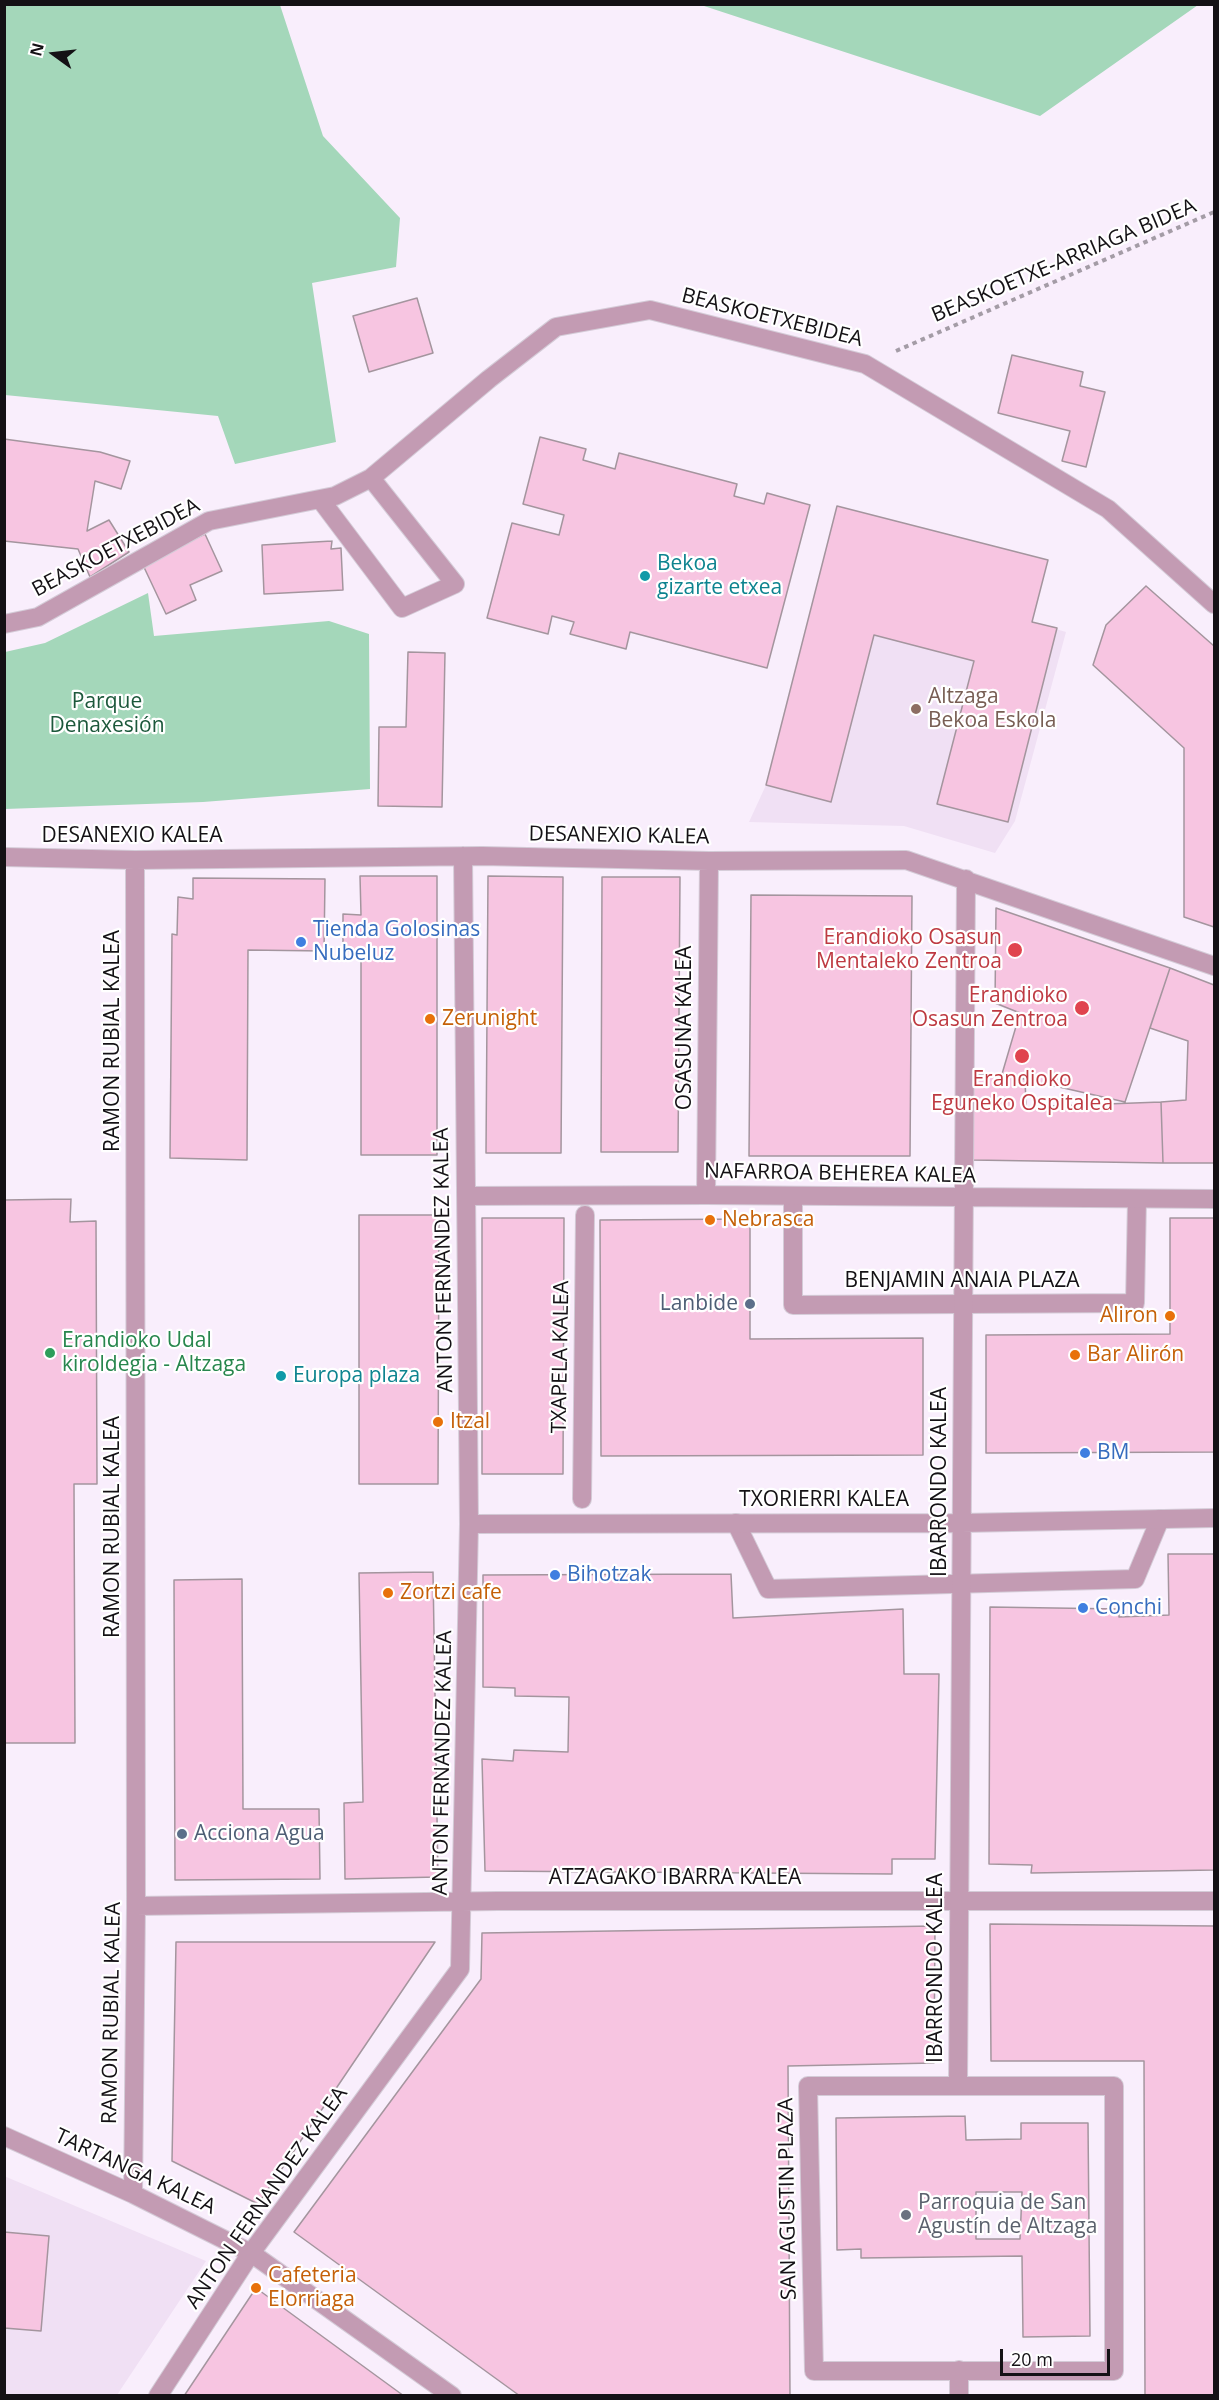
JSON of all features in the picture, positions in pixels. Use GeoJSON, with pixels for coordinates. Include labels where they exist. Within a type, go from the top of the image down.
{"type":"FeatureCollection","features":[{"type":"Feature","properties":{"kind":"street","name":"BEASKOETXEBIDEA"},"geometry":{"type":"LineString","coordinates":[[4,624],[38,617],[209,521],[335,496],[371,478],[489,379],[556,327],[650,309],[865,364],[1108,508],[1215,604]]}},
{"type":"Feature","properties":{"kind":"street"},"geometry":{"type":"LineString","coordinates":[[320,500],[402,609],[455,584],[371,478]]}},
{"type":"Feature","properties":{"kind":"street","name":"DESANEXIO KALEA"},"geometry":{"type":"LineString","coordinates":[[4,857],[135,860],[463,856],[709,861],[906,860],[1215,966]]}},
{"type":"Feature","properties":{"kind":"street","name":"ANTON FERNANDEZ KALEA"},"geometry":{"type":"LineString","coordinates":[[158,2396],[251,2253],[460,1969],[469,1524],[463,856]]}},
{"type":"Feature","properties":{"kind":"street","name":"RAMON RUBIAL KALEA"},"geometry":{"type":"LineString","coordinates":[[133,2194],[136,1906],[135,860]]}},
{"type":"Feature","properties":{"kind":"street","name":"OSASUNA KALEA"},"geometry":{"type":"LineString","coordinates":[[706,1195],[709,861]]}},
{"type":"Feature","properties":{"kind":"street","name":"IBARRONDO KALEA"},"geometry":{"type":"LineString","coordinates":[[958,2086],[966,879]]}},
{"type":"Feature","properties":{"kind":"street","name":"NAFARROA BEHEREA KALEA"},"geometry":{"type":"LineString","coordinates":[[466,1196],[706,1195],[1215,1199]]}},
{"type":"Feature","properties":{"kind":"street","name":"BENJAMIN ANAIA PLAZA"},"geometry":{"type":"LineString","coordinates":[[793,1196],[793,1305],[1135,1303],[1137,1199]]}},
{"type":"Feature","properties":{"kind":"street","name":"TXAPELA KALEA"},"geometry":{"type":"LineString","coordinates":[[582,1499],[585,1215]]}},
{"type":"Feature","properties":{"kind":"street","name":"TXORIERRI KALEA"},"geometry":{"type":"LineString","coordinates":[[469,1524],[962,1523],[1215,1518]]}},
{"type":"Feature","properties":{"kind":"street"},"geometry":{"type":"LineString","coordinates":[[736,1523],[768,1589],[1135,1579],[1160,1520]]}},
{"type":"Feature","properties":{"kind":"street","name":"ATZAGAKO IBARRA KALEA"},"geometry":{"type":"LineString","coordinates":[[136,1906],[463,1901],[959,1899],[1215,1901]]}},
{"type":"Feature","properties":{"kind":"street","name":"SAN AGUSTIN PLAZA"},"geometry":{"type":"LineString","coordinates":[[808,2086],[1114,2086],[1114,2371],[959,2370],[814,2371],[808,2086]]}},
{"type":"Feature","properties":{"kind":"street","name":"TARTANGA KALEA"},"geometry":{"type":"LineString","coordinates":[[4,2136],[133,2194],[251,2253],[452,2396]]}},
{"type":"Feature","properties":{"kind":"street"},"geometry":{"type":"LineString","coordinates":[[959,2370],[959,2396]]}},
{"type":"Feature","properties":{"kind":"path","name":"BEASKOETXE-ARRIAGA BIDEA"},"geometry":{"type":"LineString","coordinates":[[926,338],[1215,212]]}},
{"type":"Feature","properties":{"kind":"shaded area","name":"Altzaga Bekoa Eskola"},"geometry":{"type":"Polygon","coordinates":[[[837,506],[1048,560],[1032,622],[1066,632],[1015,821],[995,853],[904,826],[749,822],[766,785],[837,506]]]}},
{"type":"Feature","properties":{"kind":"shaded area"},"geometry":{"type":"Polygon","coordinates":[[[4,2176],[206,2261],[117,2395],[5,2395],[4,2176]]]}},
{"type":"Feature","properties":{"kind":"green space"},"geometry":{"type":"Polygon","coordinates":[[[1198,4],[1040,116],[701,5],[1198,4]]]}},
{"type":"Feature","properties":{"kind":"green space"},"geometry":{"type":"Polygon","coordinates":[[[4,5],[280,5],[323,136],[400,218],[396,267],[312,283],[336,442],[235,464],[218,416],[5,395],[4,5]]]}},
{"type":"Feature","properties":{"kind":"green space","name":"Parque Denaxesión"},"geometry":{"type":"Polygon","coordinates":[[[148,593],[154,636],[329,621],[369,634],[370,789],[203,802],[5,809],[5,652],[45,643],[148,593]]]}},
{"type":"Feature","properties":{"kind":"building"},"geometry":{"type":"Polygon","coordinates":[[[417,298],[433,353],[369,372],[353,316],[417,298]]]}},
{"type":"Feature","properties":{"kind":"building"},"geometry":{"type":"Polygon","coordinates":[[[1012,355],[1083,372],[1080,386],[1105,392],[1086,467],[1062,461],[1070,431],[998,413],[1012,355]]]}},
{"type":"Feature","properties":{"kind":"building","name":"Bekoa gizarte etxea"},"geometry":{"type":"Polygon","coordinates":[[[540,437],[586,449],[583,460],[615,469],[619,453],[737,484],[734,496],[764,504],[767,493],[810,505],[767,668],[630,632],[626,649],[570,634],[574,622],[552,616],[548,634],[487,618],[512,523],[559,535],[564,515],[523,504],[540,437]]]}},
{"type":"Feature","properties":{"kind":"building"},"geometry":{"type":"Polygon","coordinates":[[[4,439],[100,452],[130,461],[121,489],[95,481],[87,531],[109,520],[129,552],[90,577],[78,549],[4,541],[4,439]]]}},
{"type":"Feature","properties":{"kind":"building","name":"Altzaga Bekoa Eskola"},"geometry":{"type":"Polygon","coordinates":[[[837,506],[1048,560],[1032,622],[1057,628],[1008,822],[937,804],[974,661],[874,635],[831,802],[766,785],[837,506]]]}},
{"type":"Feature","properties":{"kind":"building"},"geometry":{"type":"Polygon","coordinates":[[[205,534],[222,571],[190,585],[196,600],[166,614],[142,563],[205,534]]]}},
{"type":"Feature","properties":{"kind":"building"},"geometry":{"type":"Polygon","coordinates":[[[332,541],[331,549],[341,548],[343,590],[264,594],[262,545],[332,541]]]}},
{"type":"Feature","properties":{"kind":"building"},"geometry":{"type":"Polygon","coordinates":[[[1146,586],[1214,646],[1214,927],[1184,917],[1184,748],[1093,665],[1106,625],[1146,586]]]}},
{"type":"Feature","properties":{"kind":"building"},"geometry":{"type":"Polygon","coordinates":[[[408,652],[445,653],[442,807],[378,806],[379,727],[406,727],[408,652]]]}},
{"type":"Feature","properties":{"kind":"building"},"geometry":{"type":"Polygon","coordinates":[[[360,876],[437,876],[437,1155],[361,1155],[361,951],[343,951],[343,914],[361,915],[360,876]]]}},
{"type":"Feature","properties":{"kind":"building"},"geometry":{"type":"Polygon","coordinates":[[[488,876],[563,877],[561,1153],[486,1153],[488,876]]]}},
{"type":"Feature","properties":{"kind":"building"},"geometry":{"type":"Polygon","coordinates":[[[602,877],[680,877],[678,1152],[601,1152],[602,877]]]}},
{"type":"Feature","properties":{"kind":"building"},"geometry":{"type":"Polygon","coordinates":[[[193,878],[325,879],[324,951],[248,950],[247,1160],[170,1158],[172,934],[177,935],[178,897],[193,899],[193,878]]]}},
{"type":"Feature","properties":{"kind":"building"},"geometry":{"type":"Polygon","coordinates":[[[751,895],[912,896],[910,1156],[749,1156],[751,895]]]}},
{"type":"Feature","properties":{"kind":"building","name":"Erandioko Osasun Zentroa"},"geometry":{"type":"Polygon","coordinates":[[[996,908],[1170,968],[1125,1102],[1002,1074],[1020,1013],[995,1003],[996,908]]]}},
{"type":"Feature","properties":{"kind":"building"},"geometry":{"type":"Polygon","coordinates":[[[1170,968],[1214,985],[1214,1163],[1163,1163],[1161,1102],[1186,1100],[1188,1041],[1150,1028],[1170,968]]]}},
{"type":"Feature","properties":{"kind":"building"},"geometry":{"type":"Polygon","coordinates":[[[970,1074],[1025,1077],[1026,1107],[1161,1102],[1163,1163],[972,1160],[970,1074]]]}},
{"type":"Feature","properties":{"kind":"building","name":"Erandioko Udal kiroldegia - Altzaga"},"geometry":{"type":"Polygon","coordinates":[[[71,1199],[70,1222],[96,1221],[97,1484],[74,1484],[75,1743],[4,1743],[4,1200],[71,1199]]]}},
{"type":"Feature","properties":{"kind":"building"},"geometry":{"type":"Polygon","coordinates":[[[359,1215],[439,1215],[438,1484],[359,1484],[359,1215]]]}},
{"type":"Feature","properties":{"kind":"building"},"geometry":{"type":"Polygon","coordinates":[[[482,1218],[564,1218],[563,1474],[482,1474],[482,1218]]]}},
{"type":"Feature","properties":{"kind":"building"},"geometry":{"type":"Polygon","coordinates":[[[1170,1218],[1214,1218],[1214,1452],[986,1453],[986,1335],[1170,1334],[1170,1218]]]}},
{"type":"Feature","properties":{"kind":"building"},"geometry":{"type":"Polygon","coordinates":[[[750,1219],[750,1339],[923,1338],[923,1455],[601,1456],[600,1220],[750,1219]]]}},
{"type":"Feature","properties":{"kind":"building"},"geometry":{"type":"Polygon","coordinates":[[[1168,1554],[1214,1554],[1214,1870],[1031,1873],[1032,1865],[989,1864],[990,1607],[1119,1609],[1119,1617],[1169,1615],[1168,1554]]]}},
{"type":"Feature","properties":{"kind":"building"},"geometry":{"type":"Polygon","coordinates":[[[433,1572],[438,1877],[345,1879],[344,1803],[363,1802],[359,1573],[433,1572]]]}},
{"type":"Feature","properties":{"kind":"building"},"geometry":{"type":"Polygon","coordinates":[[[731,1574],[733,1618],[903,1609],[904,1674],[939,1674],[935,1859],[892,1859],[892,1874],[485,1871],[482,1759],[513,1761],[514,1750],[568,1752],[569,1697],[515,1696],[515,1688],[483,1687],[483,1575],[731,1574]]]}},
{"type":"Feature","properties":{"kind":"building"},"geometry":{"type":"Polygon","coordinates":[[[242,1579],[243,1809],[319,1809],[320,1879],[175,1880],[174,1580],[242,1579]]]}},
{"type":"Feature","properties":{"kind":"building"},"geometry":{"type":"Polygon","coordinates":[[[990,1924],[1214,1926],[1214,2396],[1145,2396],[1144,2061],[991,2061],[990,1924]]]}},
{"type":"Feature","properties":{"kind":"building"},"geometry":{"type":"Polygon","coordinates":[[[935,1926],[934,2063],[788,2066],[790,2396],[520,2396],[294,2232],[481,1979],[482,1933],[935,1926]]]}},
{"type":"Feature","properties":{"kind":"building"},"geometry":{"type":"Polygon","coordinates":[[[176,1942],[435,1942],[258,2204],[172,2161],[176,1942]]]}},
{"type":"Feature","properties":{"kind":"building","name":"Parroquia de San Agustín de Altzaga"},"geometry":{"type":"Polygon","coordinates":[[[965,2116],[966,2140],[1021,2139],[1021,2123],[1088,2123],[1090,2336],[1023,2337],[1022,2256],[861,2258],[861,2249],[837,2250],[836,2118],[965,2116]],[[976,2192],[976,2239],[1020,2239],[1022,2192],[976,2192]]]}},
{"type":"Feature","properties":{"kind":"building"},"geometry":{"type":"Polygon","coordinates":[[[4,2232],[49,2236],[41,2331],[4,2328],[4,2232]]]}},
{"type":"Feature","properties":{"kind":"building"},"geometry":{"type":"Polygon","coordinates":[[[256,2288],[404,2396],[184,2396],[256,2288]]]}},
{"type":"Feature","properties":{"kind":"place","name":"Bekoa gizarte etxea"},"geometry":{"type":"Point","coordinates":[645,576]}},
{"type":"Feature","properties":{"kind":"place","name":"Altzaga Bekoa Eskola"},"geometry":{"type":"Point","coordinates":[916,709]}},
{"type":"Feature","properties":{"kind":"place","name":"Tienda Golosinas Nubeluz"},"geometry":{"type":"Point","coordinates":[301,942]}},
{"type":"Feature","properties":{"kind":"place","name":"Erandioko Osasun Mentaleko Zentroa"},"geometry":{"type":"Point","coordinates":[1015,950]}},
{"type":"Feature","properties":{"kind":"place","name":"Erandioko Osasun Zentroa"},"geometry":{"type":"Point","coordinates":[1082,1008]}},
{"type":"Feature","properties":{"kind":"place","name":"Zerunight"},"geometry":{"type":"Point","coordinates":[430,1019]}},
{"type":"Feature","properties":{"kind":"place","name":"Erandioko Eguneko Ospitalea"},"geometry":{"type":"Point","coordinates":[1022,1056]}},
{"type":"Feature","properties":{"kind":"place","name":"Nebrasca"},"geometry":{"type":"Point","coordinates":[710,1220]}},
{"type":"Feature","properties":{"kind":"place","name":"Lanbide"},"geometry":{"type":"Point","coordinates":[750,1304]}},
{"type":"Feature","properties":{"kind":"place","name":"Aliron"},"geometry":{"type":"Point","coordinates":[1170,1316]}},
{"type":"Feature","properties":{"kind":"place","name":"Erandioko Udal kiroldegia - Altzaga"},"geometry":{"type":"Point","coordinates":[50,1353]}},
{"type":"Feature","properties":{"kind":"place","name":"Bar Alirón"},"geometry":{"type":"Point","coordinates":[1075,1355]}},
{"type":"Feature","properties":{"kind":"place","name":"Europa plaza"},"geometry":{"type":"Point","coordinates":[281,1376]}},
{"type":"Feature","properties":{"kind":"place","name":"Itzal"},"geometry":{"type":"Point","coordinates":[438,1422]}},
{"type":"Feature","properties":{"kind":"place","name":"BM"},"geometry":{"type":"Point","coordinates":[1085,1453]}},
{"type":"Feature","properties":{"kind":"place","name":"Bihotzak"},"geometry":{"type":"Point","coordinates":[555,1575]}},
{"type":"Feature","properties":{"kind":"place","name":"Zortzi cafe"},"geometry":{"type":"Point","coordinates":[388,1593]}},
{"type":"Feature","properties":{"kind":"place","name":"Conchi"},"geometry":{"type":"Point","coordinates":[1083,1608]}},
{"type":"Feature","properties":{"kind":"place","name":"Acciona Agua"},"geometry":{"type":"Point","coordinates":[182,1834]}},
{"type":"Feature","properties":{"kind":"place","name":"Parroquia de San Agustín de Altzaga"},"geometry":{"type":"Point","coordinates":[906,2215]}},
{"type":"Feature","properties":{"kind":"place","name":"Cafeteria Elorriaga"},"geometry":{"type":"Point","coordinates":[256,2288]}}]}
